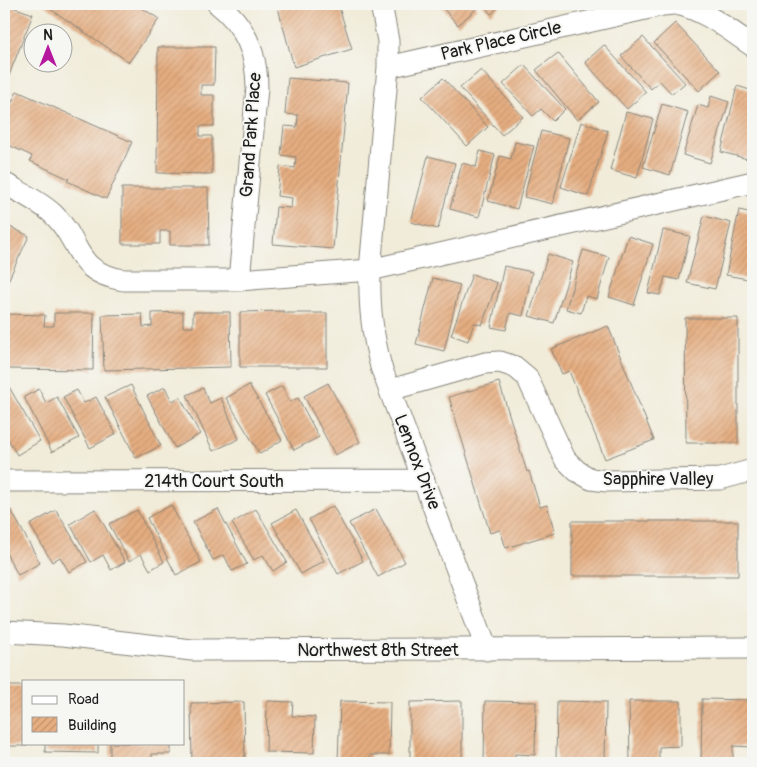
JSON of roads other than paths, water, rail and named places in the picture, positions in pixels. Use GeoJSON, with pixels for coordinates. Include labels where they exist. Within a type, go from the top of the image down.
{"type":"FeatureCollection","features":[{"type":"Feature","properties":{"kind":"street","name":"Grand Park Place"},"geometry":{"type":"LineString","coordinates":[[218,4],[231,14],[241,27],[249,42],[257,72],[240,280]]}},
{"type":"Feature","properties":{"kind":"street","name":"Lennox Drive"},"geometry":{"type":"LineString","coordinates":[[381,4],[388,41],[388,67],[370,270],[369,303],[373,335],[381,367],[487,650]]}},
{"type":"Feature","properties":{"kind":"street","name":"Park Place Circle"},"geometry":{"type":"LineString","coordinates":[[388,67],[663,5],[675,4],[690,7],[704,13],[753,46]]}},
{"type":"Feature","properties":{"kind":"street"},"geometry":{"type":"LineString","coordinates":[[4,184],[40,204],[54,215],[62,224],[85,262],[96,272],[110,278],[124,280],[240,280],[370,270],[753,182]]}},
{"type":"Feature","properties":{"kind":"street","name":"Sapphire Valley"},"geometry":{"type":"LineString","coordinates":[[390,390],[485,363],[500,362],[515,367],[527,377],[565,460],[577,471],[591,478],[607,481],[720,478],[753,470]]}},
{"type":"Feature","properties":{"kind":"street","name":"214th Court South"},"geometry":{"type":"LineString","coordinates":[[4,481],[424,480]]}},
{"type":"Feature","properties":{"kind":"street","name":"Northwest 8th Street"},"geometry":{"type":"LineString","coordinates":[[4,632],[63,635],[192,650],[753,648]]}}]}
